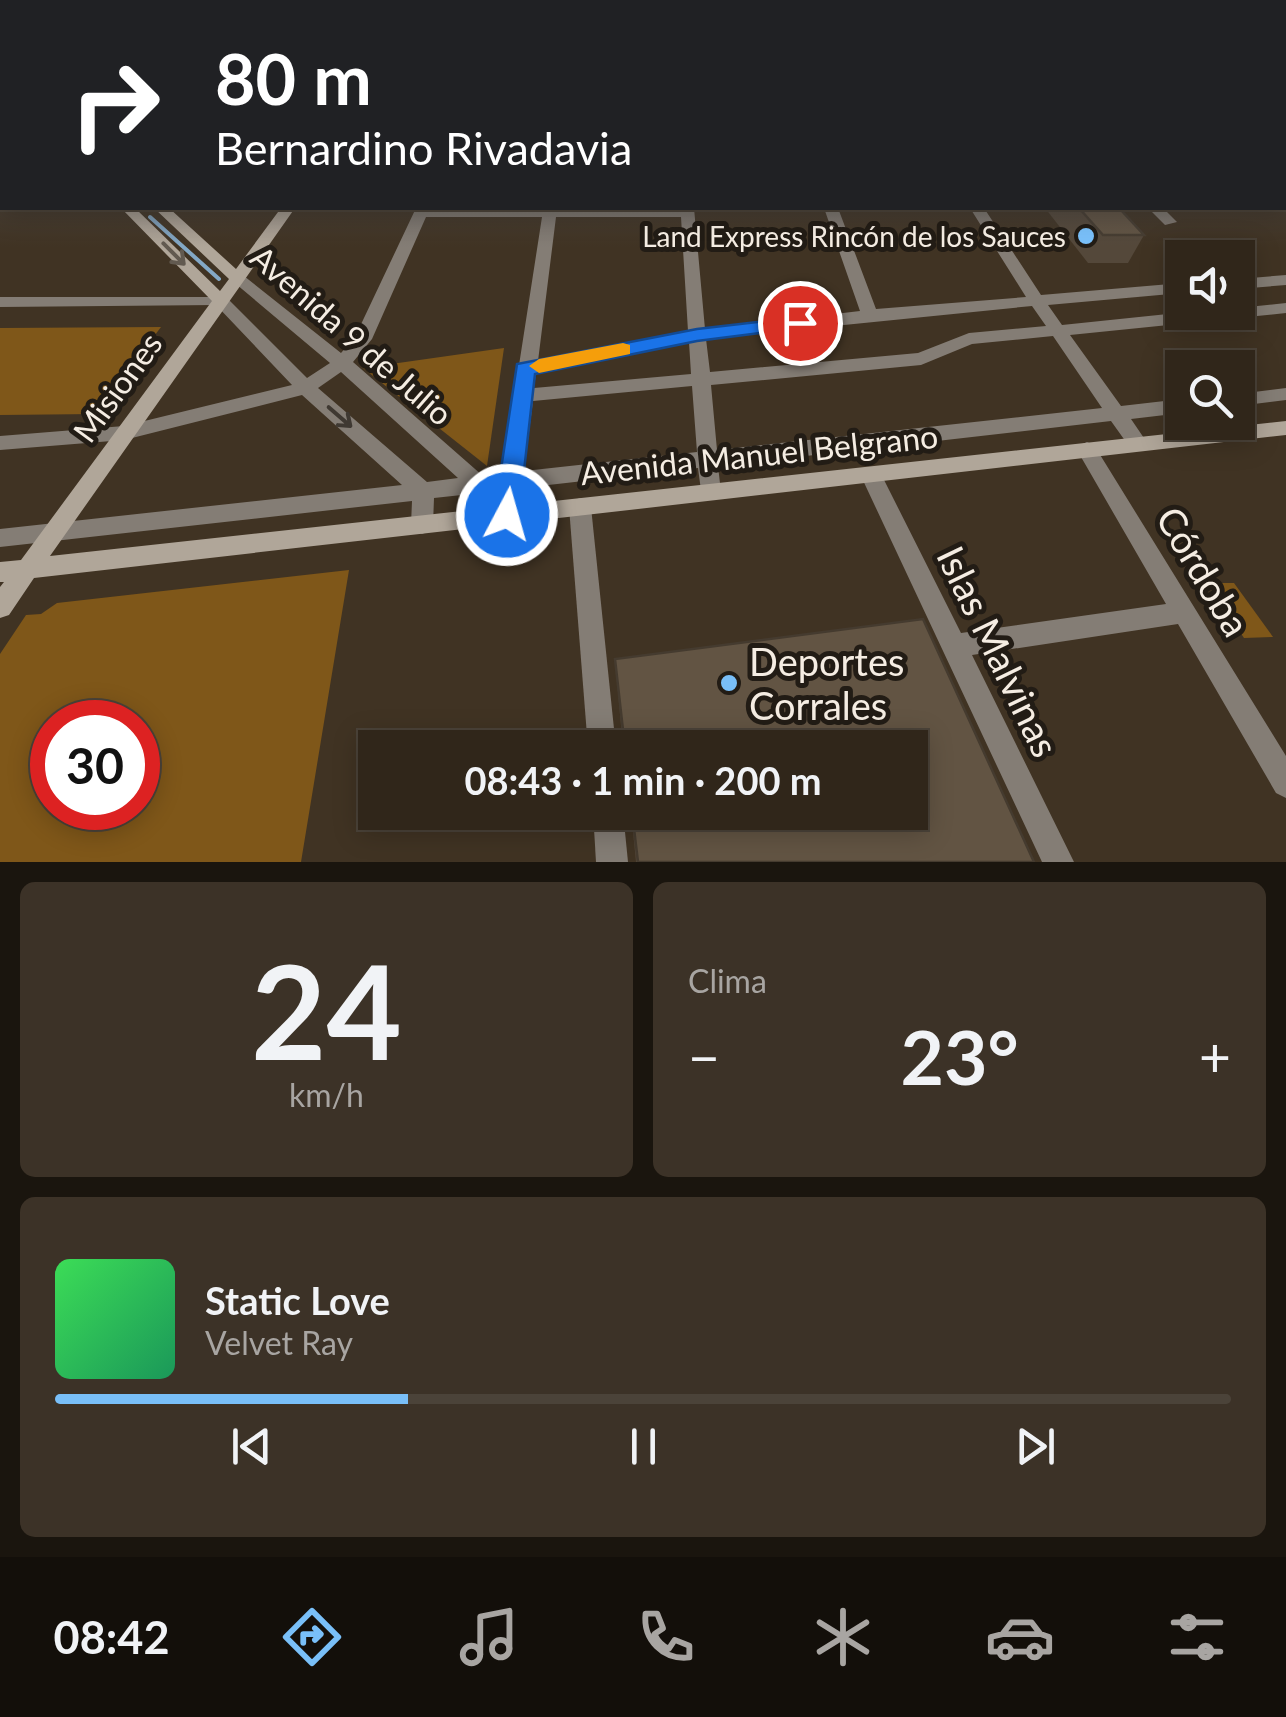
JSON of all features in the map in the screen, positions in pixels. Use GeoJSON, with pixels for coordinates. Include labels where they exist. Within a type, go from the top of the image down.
{"type":"FeatureCollection","features":[{"type":"Feature","properties":{"kind":"street","name":"Avenida 9 de Julio"},"geometry":{"type":"LineString","coordinates":[[134,210],[306,388],[423,491]]}},
{"type":"Feature","properties":{"kind":"street","name":"Avenida 9 de Julio"},"geometry":{"type":"LineString","coordinates":[[163,210],[478,484],[499,516]]}},
{"type":"Feature","properties":{"kind":"street","name":"Misiones"},"geometry":{"type":"LineString","coordinates":[[0,607],[287,210]]}},
{"type":"Feature","properties":{"kind":"street"},"geometry":{"type":"LineString","coordinates":[[0,442],[124,433],[306,388],[342,363],[363,339],[422,210],[687,210],[710,492]]}},
{"type":"Feature","properties":{"kind":"street"},"geometry":{"type":"LineString","coordinates":[[499,516],[510,479],[550,210]]}},
{"type":"Feature","properties":{"kind":"street"},"geometry":{"type":"LineString","coordinates":[[832,210],[870,315]]}},
{"type":"Feature","properties":{"kind":"street"},"geometry":{"type":"LineString","coordinates":[[978,210],[1138,444]]}},
{"type":"Feature","properties":{"kind":"street"},"geometry":{"type":"LineString","coordinates":[[1157,210],[1170,222]]}},
{"type":"Feature","properties":{"kind":"street"},"geometry":{"type":"LineString","coordinates":[[1255,283],[1286,280]]}},
{"type":"Feature","properties":{"kind":"street"},"geometry":{"type":"LineString","coordinates":[[525,369],[697,335],[870,315],[1165,289]]}},
{"type":"Feature","properties":{"kind":"street"},"geometry":{"type":"LineString","coordinates":[[0,302],[220,300]]}},
{"type":"Feature","properties":{"kind":"street"},"geometry":{"type":"LineString","coordinates":[[521,396],[921,359],[969,338],[1286,308]]}},
{"type":"Feature","properties":{"kind":"street"},"geometry":{"type":"LineString","coordinates":[[1255,398],[1286,394]]}},
{"type":"Feature","properties":{"kind":"street"},"geometry":{"type":"LineString","coordinates":[[0,538],[1165,408]]}},
{"type":"Feature","properties":{"kind":"street","name":"Avenida Manuel Belgrano"},"geometry":{"type":"LineString","coordinates":[[0,572],[1286,428]]}},
{"type":"Feature","properties":{"kind":"street","name":"Córdoba"},"geometry":{"type":"LineString","coordinates":[[1086,450],[1286,783]]}},
{"type":"Feature","properties":{"kind":"street","name":"Islas Malvinas"},"geometry":{"type":"LineString","coordinates":[[871,474],[1058,862]]}},
{"type":"Feature","properties":{"kind":"street"},"geometry":{"type":"LineString","coordinates":[[422,525],[423,491]]}},
{"type":"Feature","properties":{"kind":"street"},"geometry":{"type":"LineString","coordinates":[[580,507],[600,730]]}},
{"type":"Feature","properties":{"kind":"street"},"geometry":{"type":"LineString","coordinates":[[954,646],[1185,612]]}},
{"type":"Feature","properties":{"kind":"street"},"geometry":{"type":"LineString","coordinates":[[609,830],[612,862]]}},
{"type":"Feature","properties":{"kind":"shaded area"},"geometry":{"type":"Polygon","coordinates":[[[161,327],[96,414],[0,415],[0,328],[161,327]]]}},
{"type":"Feature","properties":{"kind":"shaded area"},"geometry":{"type":"Polygon","coordinates":[[[504,348],[487,466],[363,368],[504,348]]]}},
{"type":"Feature","properties":{"kind":"shaded area"},"geometry":{"type":"Polygon","coordinates":[[[349,570],[301,862],[0,862],[0,654],[26,615],[41,614],[57,603],[349,570]]]}},
{"type":"Feature","properties":{"kind":"shaded area"},"geometry":{"type":"Polygon","coordinates":[[[1207,583],[1234,583],[1273,637],[1244,638],[1207,583]]]}},
{"type":"Feature","properties":{"kind":"building"},"geometry":{"type":"Polygon","coordinates":[[[1081,210],[1121,210],[1144,235],[1103,235],[1081,210]]]}},
{"type":"Feature","properties":{"kind":"building"},"geometry":{"type":"Polygon","coordinates":[[[923,619],[1034,862],[638,862],[634,830],[928,830],[928,730],[623,730],[615,659],[923,619]]]}},
{"type":"Feature","properties":{"kind":"waterway"},"geometry":{"type":"LineString","coordinates":[[150,217],[219,279]]}},
{"type":"Feature","properties":{"kind":"slow traffic"},"geometry":{"type":"LineString","coordinates":[[539,366],[623,350]]}},
{"type":"Feature","properties":{"kind":"place","name":"Land Express Rincón de los Sauces"},"geometry":{"type":"Point","coordinates":[1086,236]}},
{"type":"Feature","properties":{"kind":"place","name":"Deportes Corrales"},"geometry":{"type":"Point","coordinates":[729,683]}},
{"type":"Feature","properties":{"kind":"route"},"geometry":{"type":"LineString","coordinates":[[507,515],[525,369],[697,335],[800,323]]}}]}
